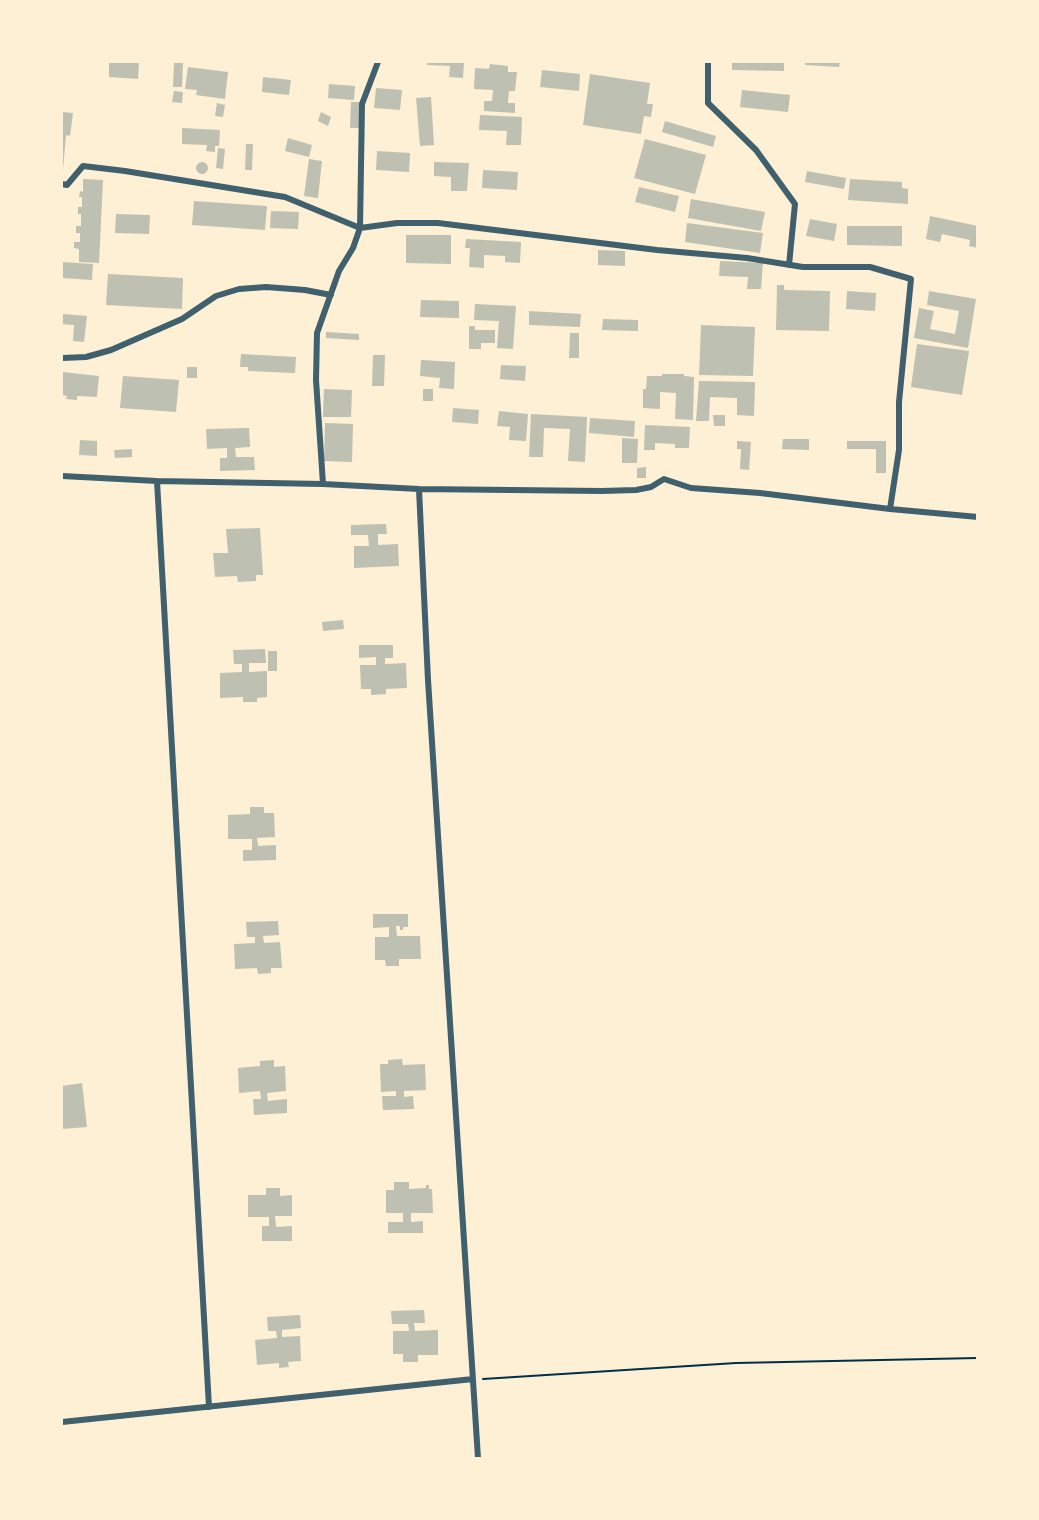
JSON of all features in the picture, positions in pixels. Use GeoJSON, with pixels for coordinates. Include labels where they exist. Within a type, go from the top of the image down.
{"type":"FeatureCollection","features":[{"type":"Feature","properties":{"kind":"street"},"geometry":{"type":"LineString","coordinates":[[323,484],[316,380],[317,333],[339,271],[353,248],[360,228],[362,104],[378,62]]}},
{"type":"Feature","properties":{"kind":"street"},"geometry":{"type":"LineString","coordinates":[[708,62],[708,103],[756,150],[795,204],[789,265]]}},
{"type":"Feature","properties":{"kind":"street"},"geometry":{"type":"LineString","coordinates":[[62,184],[67,185],[82,166],[285,197],[360,228],[397,223],[438,223],[657,250],[747,258],[803,267],[870,267],[911,279],[900,402],[900,450],[890,509]]}},
{"type":"Feature","properties":{"kind":"street"},"geometry":{"type":"LineString","coordinates":[[62,358],[86,357],[111,350],[182,319],[216,296],[239,289],[266,287],[331,295]]}},
{"type":"Feature","properties":{"kind":"street"},"geometry":{"type":"LineString","coordinates":[[62,476],[419,489],[602,491],[636,490],[651,487],[664,479],[690,488],[760,493],[978,518]]}},
{"type":"Feature","properties":{"kind":"street"},"geometry":{"type":"LineString","coordinates":[[157,481],[209,1407]]}},
{"type":"Feature","properties":{"kind":"street"},"geometry":{"type":"LineString","coordinates":[[419,489],[428,680],[478,1458]]}},
{"type":"Feature","properties":{"kind":"street"},"geometry":{"type":"LineString","coordinates":[[62,1422],[473,1379]]}},
{"type":"Feature","properties":{"kind":"path"},"geometry":{"type":"LineString","coordinates":[[473,1379],[736,1363],[978,1358]]}},
{"type":"Feature","properties":{"kind":"building"},"geometry":{"type":"Polygon","coordinates":[[[109,62],[139,62],[138,79],[109,77],[109,62]]]}},
{"type":"Feature","properties":{"kind":"building"},"geometry":{"type":"Polygon","coordinates":[[[174,62],[183,63],[182,87],[173,87],[174,62]]]}},
{"type":"Feature","properties":{"kind":"building"},"geometry":{"type":"Polygon","coordinates":[[[427,62],[464,62],[463,78],[449,77],[450,66],[427,65],[427,62]]]}},
{"type":"Feature","properties":{"kind":"building"},"geometry":{"type":"Polygon","coordinates":[[[732,62],[784,62],[784,71],[732,70],[732,62]]]}},
{"type":"Feature","properties":{"kind":"building"},"geometry":{"type":"Polygon","coordinates":[[[805,62],[840,62],[839,67],[805,65],[805,62]]]}},
{"type":"Feature","properties":{"kind":"building"},"geometry":{"type":"Polygon","coordinates":[[[490,64],[508,66],[508,72],[517,72],[515,91],[509,91],[508,103],[515,103],[515,113],[484,111],[484,101],[492,101],[493,90],[474,89],[475,68],[489,69],[490,64]]]}},
{"type":"Feature","properties":{"kind":"building"},"geometry":{"type":"Polygon","coordinates":[[[188,67],[228,72],[225,99],[196,95],[197,90],[185,89],[188,67]]]}},
{"type":"Feature","properties":{"kind":"building"},"geometry":{"type":"Polygon","coordinates":[[[542,70],[580,74],[579,91],[540,87],[542,70]]]}},
{"type":"Feature","properties":{"kind":"building"},"geometry":{"type":"Polygon","coordinates":[[[590,74],[650,83],[647,104],[653,104],[651,117],[644,116],[641,134],[583,125],[590,74]]]}},
{"type":"Feature","properties":{"kind":"building"},"geometry":{"type":"Polygon","coordinates":[[[263,77],[291,80],[289,95],[262,92],[263,77]]]}},
{"type":"Feature","properties":{"kind":"building"},"geometry":{"type":"Polygon","coordinates":[[[329,84],[355,86],[354,100],[328,98],[329,84]]]}},
{"type":"Feature","properties":{"kind":"building"},"geometry":{"type":"Polygon","coordinates":[[[376,88],[402,90],[400,110],[374,108],[376,88]]]}},
{"type":"Feature","properties":{"kind":"building"},"geometry":{"type":"Polygon","coordinates":[[[742,90],[790,95],[788,112],[740,107],[742,90]]]}},
{"type":"Feature","properties":{"kind":"building"},"geometry":{"type":"Polygon","coordinates":[[[174,91],[183,92],[182,103],[172,102],[174,91]]]}},
{"type":"Feature","properties":{"kind":"building"},"geometry":{"type":"Polygon","coordinates":[[[431,97],[434,145],[420,146],[416,98],[431,97]]]}},
{"type":"Feature","properties":{"kind":"building"},"geometry":{"type":"Polygon","coordinates":[[[351,102],[360,102],[359,128],[350,128],[351,102]]]}},
{"type":"Feature","properties":{"kind":"building"},"geometry":{"type":"Polygon","coordinates":[[[217,103],[225,105],[223,117],[215,116],[217,103]]]}},
{"type":"Feature","properties":{"kind":"building"},"geometry":{"type":"Polygon","coordinates":[[[62,112],[73,113],[70,136],[66,135],[63,170],[62,170],[62,112]]]}},
{"type":"Feature","properties":{"kind":"building"},"geometry":{"type":"Polygon","coordinates":[[[321,112],[331,117],[328,126],[318,121],[321,112]]]}},
{"type":"Feature","properties":{"kind":"building"},"geometry":{"type":"Polygon","coordinates":[[[480,115],[522,117],[521,145],[506,145],[507,131],[479,130],[480,115]]]}},
{"type":"Feature","properties":{"kind":"building"},"geometry":{"type":"Polygon","coordinates":[[[665,121],[716,136],[713,147],[662,132],[665,121]]]}},
{"type":"Feature","properties":{"kind":"building"},"geometry":{"type":"Polygon","coordinates":[[[182,128],[220,130],[219,146],[215,146],[215,152],[206,151],[207,145],[182,144],[182,128]]]}},
{"type":"Feature","properties":{"kind":"building"},"geometry":{"type":"Polygon","coordinates":[[[288,138],[312,145],[309,157],[285,151],[288,138]]]}},
{"type":"Feature","properties":{"kind":"building"},"geometry":{"type":"Polygon","coordinates":[[[645,139],[706,155],[695,194],[634,178],[645,139]]]}},
{"type":"Feature","properties":{"kind":"building"},"geometry":{"type":"Polygon","coordinates":[[[246,144],[253,144],[252,170],[245,170],[246,144]]]}},
{"type":"Feature","properties":{"kind":"building"},"geometry":{"type":"Polygon","coordinates":[[[218,148],[225,149],[223,169],[216,168],[218,148]]]}},
{"type":"Feature","properties":{"kind":"building"},"geometry":{"type":"Polygon","coordinates":[[[377,151],[410,153],[409,172],[376,170],[377,151]]]}},
{"type":"Feature","properties":{"kind":"building"},"geometry":{"type":"Polygon","coordinates":[[[309,159],[322,161],[318,198],[304,196],[309,159]]]}},
{"type":"Feature","properties":{"kind":"building"},"geometry":{"type":"Polygon","coordinates":[[[202,162],[208,168],[202,174],[196,168],[202,162]]]}},
{"type":"Feature","properties":{"kind":"building"},"geometry":{"type":"Polygon","coordinates":[[[434,162],[469,163],[467,191],[451,191],[451,177],[434,176],[434,162]]]}},
{"type":"Feature","properties":{"kind":"building"},"geometry":{"type":"Polygon","coordinates":[[[483,170],[518,172],[517,190],[482,188],[483,170]]]}},
{"type":"Feature","properties":{"kind":"building"},"geometry":{"type":"Polygon","coordinates":[[[807,171],[846,178],[844,189],[805,182],[807,171]]]}},
{"type":"Feature","properties":{"kind":"building"},"geometry":{"type":"Polygon","coordinates":[[[83,179],[103,180],[99,263],[79,262],[79,249],[74,248],[74,242],[80,242],[80,233],[76,233],[76,226],[81,226],[81,214],[78,214],[78,207],[82,207],[82,197],[79,197],[80,191],[83,192],[83,179]]]}},
{"type":"Feature","properties":{"kind":"building"},"geometry":{"type":"Polygon","coordinates":[[[850,179],[902,182],[902,188],[908,189],[908,204],[848,200],[850,179]]]}},
{"type":"Feature","properties":{"kind":"building"},"geometry":{"type":"Polygon","coordinates":[[[639,187],[679,196],[675,212],[635,202],[639,187]]]}},
{"type":"Feature","properties":{"kind":"building"},"geometry":{"type":"Polygon","coordinates":[[[691,199],[765,212],[761,231],[688,218],[691,199]]]}},
{"type":"Feature","properties":{"kind":"building"},"geometry":{"type":"Polygon","coordinates":[[[194,201],[267,206],[265,230],[192,225],[194,201]]]}},
{"type":"Feature","properties":{"kind":"building"},"geometry":{"type":"Polygon","coordinates":[[[271,211],[299,212],[298,229],[270,228],[271,211]]]}},
{"type":"Feature","properties":{"kind":"building"},"geometry":{"type":"Polygon","coordinates":[[[116,214],[150,215],[149,234],[115,233],[116,214]]]}},
{"type":"Feature","properties":{"kind":"building"},"geometry":{"type":"Polygon","coordinates":[[[930,216],[978,226],[978,248],[969,246],[970,240],[942,234],[940,242],[926,239],[930,216]]]}},
{"type":"Feature","properties":{"kind":"building"},"geometry":{"type":"Polygon","coordinates":[[[810,219],[837,224],[834,241],[806,236],[810,219]]]}},
{"type":"Feature","properties":{"kind":"building"},"geometry":{"type":"Polygon","coordinates":[[[687,223],[763,233],[760,253],[685,242],[687,223]]]}},
{"type":"Feature","properties":{"kind":"building"},"geometry":{"type":"Polygon","coordinates":[[[847,226],[902,226],[902,246],[847,245],[847,226]]]}},
{"type":"Feature","properties":{"kind":"building"},"geometry":{"type":"Polygon","coordinates":[[[406,235],[451,235],[451,264],[406,263],[406,235]]]}},
{"type":"Feature","properties":{"kind":"building"},"geometry":{"type":"Polygon","coordinates":[[[466,239],[521,242],[520,263],[505,262],[505,256],[484,255],[484,268],[469,267],[470,248],[465,248],[466,239]]]}},
{"type":"Feature","properties":{"kind":"building"},"geometry":{"type":"Polygon","coordinates":[[[598,250],[625,251],[625,266],[598,265],[598,250]]]}},
{"type":"Feature","properties":{"kind":"building"},"geometry":{"type":"Polygon","coordinates":[[[720,261],[763,263],[761,289],[747,289],[748,277],[719,276],[720,261]]]}},
{"type":"Feature","properties":{"kind":"building"},"geometry":{"type":"Polygon","coordinates":[[[62,262],[93,264],[92,280],[62,278],[62,262]]]}},
{"type":"Feature","properties":{"kind":"building"},"geometry":{"type":"Polygon","coordinates":[[[108,274],[183,278],[182,309],[106,305],[108,274]]]}},
{"type":"Feature","properties":{"kind":"building"},"geometry":{"type":"Polygon","coordinates":[[[777,285],[784,285],[784,290],[830,291],[829,331],[776,330],[777,285]]]}},
{"type":"Feature","properties":{"kind":"building"},"geometry":{"type":"Polygon","coordinates":[[[847,291],[876,293],[875,311],[846,309],[847,291]]]}},
{"type":"Feature","properties":{"kind":"building"},"geometry":{"type":"Polygon","coordinates":[[[929,291],[976,299],[968,348],[914,338],[919,308],[934,311],[930,329],[955,334],[959,311],[927,305],[929,291]]]}},
{"type":"Feature","properties":{"kind":"building"},"geometry":{"type":"Polygon","coordinates":[[[421,300],[459,301],[459,318],[420,317],[421,300]]]}},
{"type":"Feature","properties":{"kind":"building"},"geometry":{"type":"Polygon","coordinates":[[[475,304],[516,306],[513,349],[497,348],[499,321],[474,320],[475,304]]]}},
{"type":"Feature","properties":{"kind":"building"},"geometry":{"type":"Polygon","coordinates":[[[529,311],[581,314],[580,327],[529,325],[529,311]]]}},
{"type":"Feature","properties":{"kind":"building"},"geometry":{"type":"Polygon","coordinates":[[[63,314],[87,316],[84,342],[73,341],[74,325],[62,324],[63,314]]]}},
{"type":"Feature","properties":{"kind":"building"},"geometry":{"type":"Polygon","coordinates":[[[603,319],[638,320],[638,331],[602,330],[603,319]]]}},
{"type":"Feature","properties":{"kind":"building"},"geometry":{"type":"Polygon","coordinates":[[[701,325],[755,327],[753,376],[699,375],[701,325]]]}},
{"type":"Feature","properties":{"kind":"building"},"geometry":{"type":"Polygon","coordinates":[[[469,326],[475,326],[475,330],[495,330],[495,343],[481,343],[481,349],[469,349],[469,326]]]}},
{"type":"Feature","properties":{"kind":"building"},"geometry":{"type":"Polygon","coordinates":[[[326,332],[359,334],[359,340],[326,338],[326,332]]]}},
{"type":"Feature","properties":{"kind":"building"},"geometry":{"type":"Polygon","coordinates":[[[570,333],[579,333],[579,358],[569,358],[570,333]]]}},
{"type":"Feature","properties":{"kind":"building"},"geometry":{"type":"Polygon","coordinates":[[[917,344],[969,351],[962,395],[911,387],[917,344]]]}},
{"type":"Feature","properties":{"kind":"building"},"geometry":{"type":"Polygon","coordinates":[[[241,354],[296,357],[295,373],[248,371],[248,367],[240,367],[241,354]]]}},
{"type":"Feature","properties":{"kind":"building"},"geometry":{"type":"Polygon","coordinates":[[[373,355],[385,355],[384,386],[372,386],[373,355]]]}},
{"type":"Feature","properties":{"kind":"building"},"geometry":{"type":"Polygon","coordinates":[[[421,360],[455,362],[454,389],[439,388],[440,378],[420,376],[421,360]]]}},
{"type":"Feature","properties":{"kind":"building"},"geometry":{"type":"Polygon","coordinates":[[[501,365],[526,366],[525,381],[500,379],[501,365]]]}},
{"type":"Feature","properties":{"kind":"building"},"geometry":{"type":"Polygon","coordinates":[[[187,367],[197,367],[197,378],[187,378],[187,367]]]}},
{"type":"Feature","properties":{"kind":"building"},"geometry":{"type":"Polygon","coordinates":[[[62,372],[99,376],[97,397],[77,396],[77,400],[66,399],[67,396],[62,395],[62,372]]]}},
{"type":"Feature","properties":{"kind":"building"},"geometry":{"type":"Polygon","coordinates":[[[662,374],[684,374],[684,376],[694,377],[693,420],[675,419],[676,393],[660,392],[660,409],[643,408],[643,389],[646,389],[647,376],[662,376],[662,374]]]}},
{"type":"Feature","properties":{"kind":"building"},"geometry":{"type":"Polygon","coordinates":[[[123,376],[179,380],[176,412],[120,408],[123,376]]]}},
{"type":"Feature","properties":{"kind":"building"},"geometry":{"type":"Polygon","coordinates":[[[699,381],[755,382],[754,416],[737,415],[737,398],[710,397],[709,421],[696,421],[699,381]]]}},
{"type":"Feature","properties":{"kind":"building"},"geometry":{"type":"Polygon","coordinates":[[[324,389],[352,390],[351,417],[323,417],[324,389]]]}},
{"type":"Feature","properties":{"kind":"building"},"geometry":{"type":"Polygon","coordinates":[[[423,389],[433,389],[433,401],[423,401],[423,389]]]}},
{"type":"Feature","properties":{"kind":"building"},"geometry":{"type":"Polygon","coordinates":[[[453,408],[479,410],[478,424],[452,422],[453,408]]]}},
{"type":"Feature","properties":{"kind":"building"},"geometry":{"type":"Polygon","coordinates":[[[499,411],[528,414],[526,441],[509,440],[510,427],[497,426],[499,411]]]}},
{"type":"Feature","properties":{"kind":"building"},"geometry":{"type":"Polygon","coordinates":[[[531,414],[587,417],[585,462],[568,461],[570,429],[544,428],[543,457],[529,457],[531,414]]]}},
{"type":"Feature","properties":{"kind":"building"},"geometry":{"type":"Polygon","coordinates":[[[713,415],[725,415],[725,426],[714,426],[713,415]]]}},
{"type":"Feature","properties":{"kind":"building"},"geometry":{"type":"Polygon","coordinates":[[[590,418],[635,421],[634,437],[589,433],[590,418]]]}},
{"type":"Feature","properties":{"kind":"building"},"geometry":{"type":"Polygon","coordinates":[[[325,423],[353,424],[352,462],[324,461],[325,423]]]}},
{"type":"Feature","properties":{"kind":"building"},"geometry":{"type":"Polygon","coordinates":[[[645,425],[690,427],[689,448],[675,448],[675,444],[655,443],[655,450],[644,450],[645,425]]]}},
{"type":"Feature","properties":{"kind":"building"},"geometry":{"type":"Polygon","coordinates":[[[249,428],[250,447],[235,448],[236,457],[254,457],[255,470],[220,471],[220,458],[227,458],[227,448],[207,449],[206,429],[249,428]]]}},
{"type":"Feature","properties":{"kind":"building"},"geometry":{"type":"Polygon","coordinates":[[[622,438],[638,439],[637,463],[622,463],[622,438]]]}},
{"type":"Feature","properties":{"kind":"building"},"geometry":{"type":"Polygon","coordinates":[[[783,439],[809,439],[809,450],[782,449],[783,439]]]}},
{"type":"Feature","properties":{"kind":"building"},"geometry":{"type":"Polygon","coordinates":[[[80,440],[97,441],[97,456],[79,455],[80,440]]]}},
{"type":"Feature","properties":{"kind":"building"},"geometry":{"type":"Polygon","coordinates":[[[737,441],[751,442],[749,470],[740,469],[741,449],[737,449],[737,441]]]}},
{"type":"Feature","properties":{"kind":"building"},"geometry":{"type":"Polygon","coordinates":[[[847,441],[886,441],[886,473],[876,473],[876,449],[847,449],[847,441]]]}},
{"type":"Feature","properties":{"kind":"building"},"geometry":{"type":"Polygon","coordinates":[[[132,449],[132,457],[115,458],[114,450],[132,449]]]}},
{"type":"Feature","properties":{"kind":"building"},"geometry":{"type":"Polygon","coordinates":[[[646,467],[646,478],[637,478],[637,468],[646,467]]]}},
{"type":"Feature","properties":{"kind":"building"},"geometry":{"type":"Polygon","coordinates":[[[386,524],[387,534],[378,534],[378,545],[398,544],[399,566],[354,568],[354,546],[369,546],[368,535],[351,535],[351,525],[386,524]]]}},
{"type":"Feature","properties":{"kind":"building"},"geometry":{"type":"Polygon","coordinates":[[[260,528],[263,575],[256,575],[256,581],[238,582],[237,576],[215,577],[213,553],[228,553],[226,529],[260,528]]]}},
{"type":"Feature","properties":{"kind":"building"},"geometry":{"type":"Polygon","coordinates":[[[343,620],[344,629],[323,631],[322,622],[343,620]]]}},
{"type":"Feature","properties":{"kind":"building"},"geometry":{"type":"Polygon","coordinates":[[[359,645],[393,645],[393,658],[385,658],[385,664],[406,663],[407,688],[386,689],[386,694],[371,695],[371,689],[361,689],[360,665],[376,665],[376,657],[359,658],[359,645]]]}},
{"type":"Feature","properties":{"kind":"building"},"geometry":{"type":"Polygon","coordinates":[[[265,649],[266,663],[249,663],[249,672],[267,671],[267,697],[257,698],[257,702],[243,702],[243,697],[220,698],[220,673],[242,672],[242,664],[234,664],[233,650],[265,649]]]}},
{"type":"Feature","properties":{"kind":"building"},"geometry":{"type":"Polygon","coordinates":[[[268,651],[277,651],[277,671],[268,671],[268,651]]]}},
{"type":"Feature","properties":{"kind":"building"},"geometry":{"type":"Polygon","coordinates":[[[250,807],[264,807],[264,813],[274,813],[275,837],[257,838],[258,846],[276,845],[276,860],[243,861],[243,850],[252,850],[252,839],[228,839],[228,815],[250,814],[250,807]]]}},
{"type":"Feature","properties":{"kind":"building"},"geometry":{"type":"Polygon","coordinates":[[[373,914],[408,914],[408,927],[400,930],[400,926],[396,926],[397,936],[420,936],[421,959],[399,959],[399,966],[386,966],[385,960],[375,960],[375,937],[389,937],[389,927],[373,928],[373,914]]]}},
{"type":"Feature","properties":{"kind":"building"},"geometry":{"type":"Polygon","coordinates":[[[278,921],[279,935],[263,936],[264,943],[280,942],[282,968],[271,968],[271,973],[258,974],[257,968],[235,969],[234,944],[255,943],[255,937],[247,937],[246,922],[278,921]]]}},
{"type":"Feature","properties":{"kind":"building"},"geometry":{"type":"Polygon","coordinates":[[[402,1059],[403,1065],[425,1064],[426,1090],[404,1091],[404,1097],[413,1096],[414,1109],[383,1110],[382,1096],[396,1096],[396,1091],[381,1092],[380,1064],[388,1064],[388,1060],[402,1059]]]}},
{"type":"Feature","properties":{"kind":"building"},"geometry":{"type":"Polygon","coordinates":[[[274,1060],[274,1067],[285,1066],[286,1091],[267,1093],[268,1101],[287,1099],[287,1113],[254,1115],[253,1099],[261,1099],[260,1091],[239,1093],[238,1068],[260,1066],[260,1061],[274,1060]]]}},
{"type":"Feature","properties":{"kind":"building"},"geometry":{"type":"Polygon","coordinates":[[[82,1083],[87,1127],[62,1129],[62,1086],[82,1083]]]}},
{"type":"Feature","properties":{"kind":"building"},"geometry":{"type":"Polygon","coordinates":[[[394,1182],[409,1182],[409,1189],[426,1188],[426,1185],[429,1185],[429,1189],[432,1189],[433,1213],[411,1213],[411,1222],[423,1221],[423,1233],[388,1233],[388,1222],[403,1222],[403,1213],[386,1213],[386,1190],[394,1190],[394,1182]]]}},
{"type":"Feature","properties":{"kind":"building"},"geometry":{"type":"Polygon","coordinates":[[[266,1188],[280,1188],[280,1196],[292,1195],[292,1216],[275,1216],[276,1227],[292,1226],[292,1241],[262,1241],[262,1226],[269,1226],[269,1217],[248,1217],[248,1195],[266,1195],[266,1188]]]}},
{"type":"Feature","properties":{"kind":"building"},"geometry":{"type":"Polygon","coordinates":[[[424,1310],[425,1323],[414,1323],[415,1331],[438,1330],[438,1355],[418,1355],[418,1362],[403,1362],[403,1354],[393,1354],[393,1331],[409,1331],[408,1324],[392,1324],[391,1311],[424,1310]]]}},
{"type":"Feature","properties":{"kind":"building"},"geometry":{"type":"Polygon","coordinates":[[[300,1315],[301,1328],[282,1330],[282,1337],[300,1336],[301,1361],[288,1362],[289,1367],[279,1368],[279,1363],[257,1365],[255,1340],[277,1338],[276,1331],[268,1331],[267,1317],[300,1315]]]}}]}
